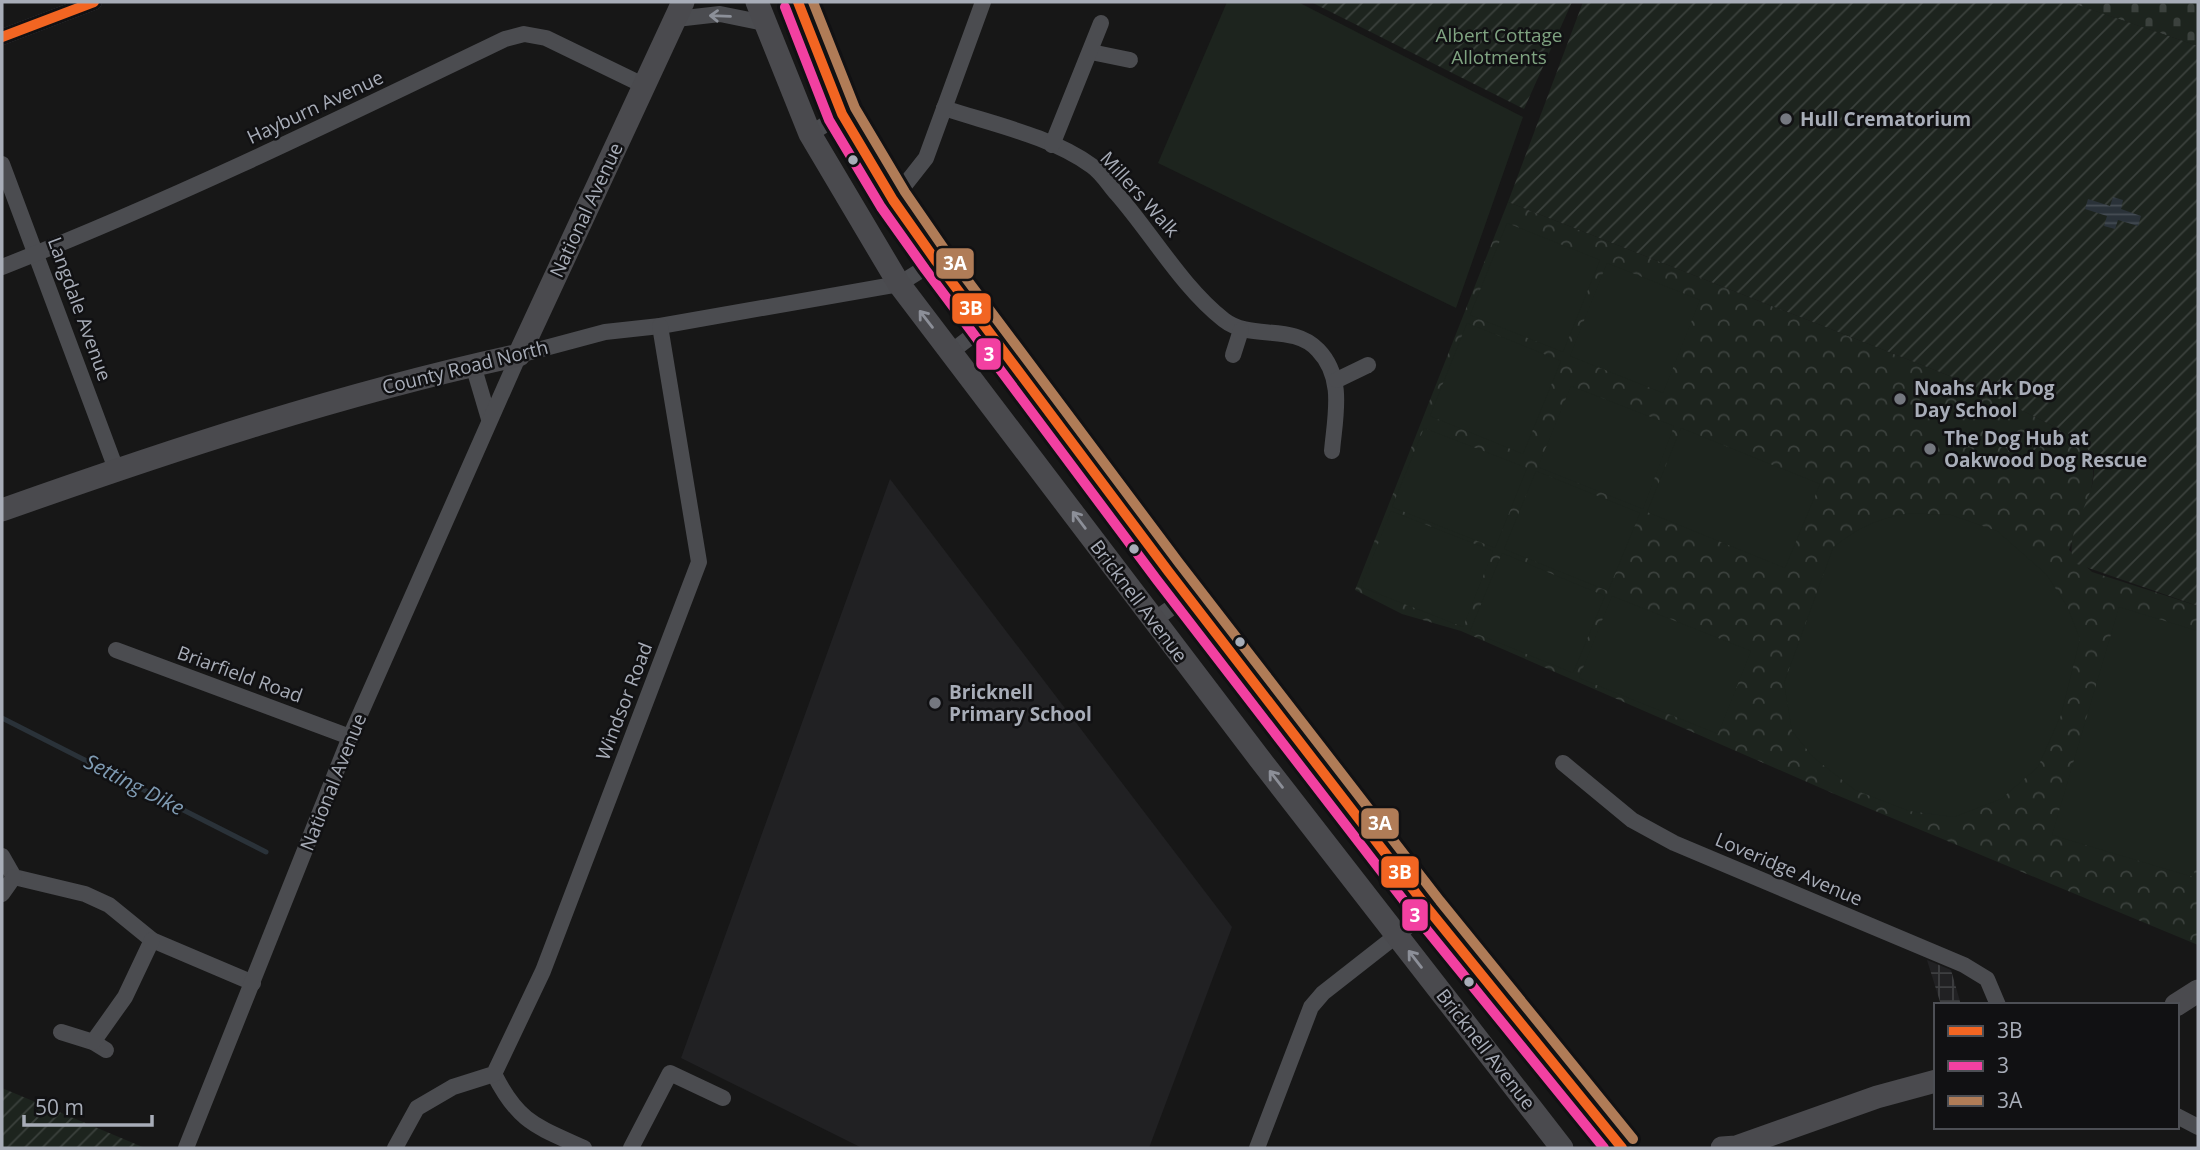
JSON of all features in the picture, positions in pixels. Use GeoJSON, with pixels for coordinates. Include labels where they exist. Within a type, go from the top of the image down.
{"type":"FeatureCollection","features":[{"type":"Feature","properties":{"kind":"street"},"geometry":{"type":"LineString","coordinates":[[2,37],[94,2]]}},
{"type":"Feature","properties":{"kind":"street"},"geometry":{"type":"LineString","coordinates":[[798,2],[842,114],[893,200],[936,261],[1429,910],[1622,1148]]}},
{"type":"Feature","properties":{"kind":"street"},"geometry":{"type":"LineString","coordinates":[[893,200],[926,158],[983,2]]}},
{"type":"Feature","properties":{"kind":"street","name":"Bricknell Avenue"},"geometry":{"type":"LineString","coordinates":[[680,10],[720,14],[760,12],[810,134],[899,284],[1154,620],[1562,1148]]}},
{"type":"Feature","properties":{"kind":"street","name":"National Avenue"},"geometry":{"type":"LineString","coordinates":[[186,1148],[350,737],[489,419],[680,10]]}},
{"type":"Feature","properties":{"kind":"street"},"geometry":{"type":"LineString","coordinates":[[1052,145],[1101,23]]}},
{"type":"Feature","properties":{"kind":"street","name":"Hayburn Avenue"},"geometry":{"type":"LineString","coordinates":[[2,267],[276,149],[505,40],[524,34],[546,38],[645,86]]}},
{"type":"Feature","properties":{"kind":"street"},"geometry":{"type":"LineString","coordinates":[[1091,52],[1130,60]]}},
{"type":"Feature","properties":{"kind":"street","name":"Millers Walk"},"geometry":{"type":"LineString","coordinates":[[944,108],[1052,145],[1093,167],[1191,286],[1224,320],[1241,330]]}},
{"type":"Feature","properties":{"kind":"street"},"geometry":{"type":"LineString","coordinates":[[810,134],[842,114]]}},
{"type":"Feature","properties":{"kind":"street","name":"Langdale Avenue"},"geometry":{"type":"LineString","coordinates":[[2,164],[116,469]]}},
{"type":"Feature","properties":{"kind":"street","name":"County Road North"},"geometry":{"type":"LineString","coordinates":[[2,510],[116,469],[405,381],[605,332],[660,326],[899,284],[936,261]]}},
{"type":"Feature","properties":{"kind":"street"},"geometry":{"type":"LineString","coordinates":[[951,352],[986,325]]}},
{"type":"Feature","properties":{"kind":"street","name":"Windsor Road"},"geometry":{"type":"LineString","coordinates":[[494,1074],[543,971],[699,562],[660,326]]}},
{"type":"Feature","properties":{"kind":"street"},"geometry":{"type":"LineString","coordinates":[[1233,355],[1241,330],[1291,334],[1318,349],[1336,380],[1332,451]]}},
{"type":"Feature","properties":{"kind":"street"},"geometry":{"type":"LineString","coordinates":[[473,365],[489,419]]}},
{"type":"Feature","properties":{"kind":"street"},"geometry":{"type":"LineString","coordinates":[[1336,380],[1368,365]]}},
{"type":"Feature","properties":{"kind":"street"},"geometry":{"type":"LineString","coordinates":[[1154,620],[1188,596]]}},
{"type":"Feature","properties":{"kind":"street","name":"Briarfield Road"},"geometry":{"type":"LineString","coordinates":[[116,650],[350,737]]}},
{"type":"Feature","properties":{"kind":"street","name":"Loveridge Avenue"},"geometry":{"type":"LineString","coordinates":[[1563,763],[1632,820],[1674,844],[1964,965],[1987,979],[1997,1003]]}},
{"type":"Feature","properties":{"kind":"street"},"geometry":{"type":"LineString","coordinates":[[2,856],[14,877],[85,894],[109,905],[152,940],[253,983]]}},
{"type":"Feature","properties":{"kind":"street"},"geometry":{"type":"LineString","coordinates":[[2,894],[14,877]]}},
{"type":"Feature","properties":{"kind":"street"},"geometry":{"type":"LineString","coordinates":[[1257,1148],[1311,1007],[1323,993],[1429,910]]}},
{"type":"Feature","properties":{"kind":"street"},"geometry":{"type":"LineString","coordinates":[[61,1032],[100,1046],[152,940]]}},
{"type":"Feature","properties":{"kind":"street"},"geometry":{"type":"LineString","coordinates":[[2179,1003],[2198,991]]}},
{"type":"Feature","properties":{"kind":"street"},"geometry":{"type":"LineString","coordinates":[[631,1148],[670,1073],[723,1098]]}},
{"type":"Feature","properties":{"kind":"street"},"geometry":{"type":"LineString","coordinates":[[395,1148],[417,1108],[453,1087],[494,1074],[508,1101],[526,1121],[584,1148]]}},
{"type":"Feature","properties":{"kind":"street"},"geometry":{"type":"LineString","coordinates":[[1731,1148],[1877,1097],[1934,1082]]}},
{"type":"Feature","properties":{"kind":"street"},"geometry":{"type":"LineString","coordinates":[[2179,1117],[2198,1127]]}},
{"type":"Feature","properties":{"kind":"shaded area"},"geometry":{"type":"Polygon","coordinates":[[[2113,197],[2123,200],[2121,209],[2141,216],[2138,226],[2118,220],[2115,229],[2104,226],[2107,216],[2085,209],[2088,199],[2110,206],[2113,197]]]}},
{"type":"Feature","properties":{"kind":"shaded area","name":"Bricknell Primary School"},"geometry":{"type":"Polygon","coordinates":[[[890,479],[1232,927],[1149,1148],[862,1148],[681,1058],[890,479]]]}},
{"type":"Feature","properties":{"kind":"shaded area"},"geometry":{"type":"Polygon","coordinates":[[[1927,960],[1951,970],[1960,1003],[1940,1003],[1927,960]]]}},
{"type":"Feature","properties":{"kind":"green space"},"geometry":{"type":"Polygon","coordinates":[[[1227,2],[1298,2],[1523,117],[1456,308],[1158,163],[1227,2]]]}},
{"type":"Feature","properties":{"kind":"green space","name":"Albert Cottage Allotments"},"geometry":{"type":"Polygon","coordinates":[[[1311,2],[1572,2],[1524,109],[1311,2]]]}},
{"type":"Feature","properties":{"kind":"green space"},"geometry":{"type":"Polygon","coordinates":[[[1583,2],[2069,2],[2198,46],[2198,606],[2074,563],[2074,532],[2092,487],[2094,472],[2091,456],[2081,440],[1965,382],[1508,202],[1583,2]]]}},
{"type":"Feature","properties":{"kind":"green space"},"geometry":{"type":"Polygon","coordinates":[[[2069,2],[2198,2],[2198,46],[2083,7],[2069,2]]]}},
{"type":"Feature","properties":{"kind":"green space"},"geometry":{"type":"Polygon","coordinates":[[[1508,202],[1965,382],[2081,440],[2093,466],[2093,480],[2069,550],[2092,572],[2198,606],[2198,945],[1839,796],[1461,631],[1402,614],[1355,590],[1508,202]]]}},
{"type":"Feature","properties":{"kind":"green space"},"geometry":{"type":"Polygon","coordinates":[[[1507,223],[1600,260],[1563,352],[1470,315],[1507,223]]]}},
{"type":"Feature","properties":{"kind":"green space"},"geometry":{"type":"Polygon","coordinates":[[[1607,263],[1700,300],[1663,393],[1570,356],[1607,263]]]}},
{"type":"Feature","properties":{"kind":"green space"},"geometry":{"type":"Polygon","coordinates":[[[1467,323],[1561,361],[1523,454],[1430,416],[1467,323]]]}},
{"type":"Feature","properties":{"kind":"green space"},"geometry":{"type":"Polygon","coordinates":[[[1571,386],[1674,426],[1643,509],[1538,467],[1571,386]]]}},
{"type":"Feature","properties":{"kind":"green space"},"geometry":{"type":"Polygon","coordinates":[[[1424,428],[1527,468],[1495,548],[1392,507],[1424,428]]]}},
{"type":"Feature","properties":{"kind":"green space"},"geometry":{"type":"Polygon","coordinates":[[[1681,428],[1820,484],[1785,568],[1647,512],[1681,428]]]}},
{"type":"Feature","properties":{"kind":"green space"},"geometry":{"type":"Polygon","coordinates":[[[1536,471],[1640,513],[1608,591],[1504,549],[1536,471]]]}},
{"type":"Feature","properties":{"kind":"green space"},"geometry":{"type":"Polygon","coordinates":[[[1391,511],[1493,551],[1463,627],[1361,587],[1391,511]]]}},
{"type":"Feature","properties":{"kind":"green space"},"geometry":{"type":"Polygon","coordinates":[[[1911,513],[1951,515],[1997,531],[2046,574],[2067,606],[2080,639],[2061,715],[2038,767],[2001,799],[1954,817],[1909,811],[1855,790],[1813,757],[1792,731],[1784,683],[1833,548],[1869,524],[1911,513]]]}},
{"type":"Feature","properties":{"kind":"green space"},"geometry":{"type":"Polygon","coordinates":[[[1502,553],[1605,596],[1573,673],[1470,631],[1502,553]]]}},
{"type":"Feature","properties":{"kind":"green space"},"geometry":{"type":"Polygon","coordinates":[[[1612,596],[1751,651],[1718,734],[1579,678],[1612,596]]]}},
{"type":"Feature","properties":{"kind":"green space"},"geometry":{"type":"Polygon","coordinates":[[[2119,607],[2198,631],[2198,857],[2193,877],[2052,835],[2119,607]]]}},
{"type":"Feature","properties":{"kind":"green space"},"geometry":{"type":"Polygon","coordinates":[[[2,1088],[145,1148],[2,1148],[2,1088]]]}},
{"type":"Feature","properties":{"kind":"waterway","name":"Setting Dike"},"geometry":{"type":"LineString","coordinates":[[2,718],[266,852]]}},
{"type":"Feature","properties":{"kind":"transit line","name":"3B"},"geometry":{"type":"LineString","coordinates":[[2,37],[94,2]]}},
{"type":"Feature","properties":{"kind":"transit line","name":"3B"},"geometry":{"type":"LineString","coordinates":[[798,2],[842,114],[893,200],[936,261],[1168,571],[1429,910],[1622,1148]]}},
{"type":"Feature","properties":{"kind":"transit line","name":"3A"},"geometry":{"type":"LineString","coordinates":[[813,2],[855,108],[905,192],[947,253],[1179,563],[1440,901],[1633,1139]]}},
{"type":"Feature","properties":{"kind":"transit line","name":"3"},"geometry":{"type":"LineString","coordinates":[[785,7],[829,120],[881,207],[925,269],[1157,580],[1418,919],[1604,1148]]}},
{"type":"Feature","properties":{"kind":"place","name":"Hull Crematorium"},"geometry":{"type":"Point","coordinates":[1786,119]}},
{"type":"Feature","properties":{"kind":"place","name":"Noahs Ark Dog Day School"},"geometry":{"type":"Point","coordinates":[1900,399]}},
{"type":"Feature","properties":{"kind":"place","name":"The Dog Hub at Oakwood Dog Rescue"},"geometry":{"type":"Point","coordinates":[1930,449]}},
{"type":"Feature","properties":{"kind":"place","name":"Bricknell Primary School"},"geometry":{"type":"Point","coordinates":[935,703]}}]}
